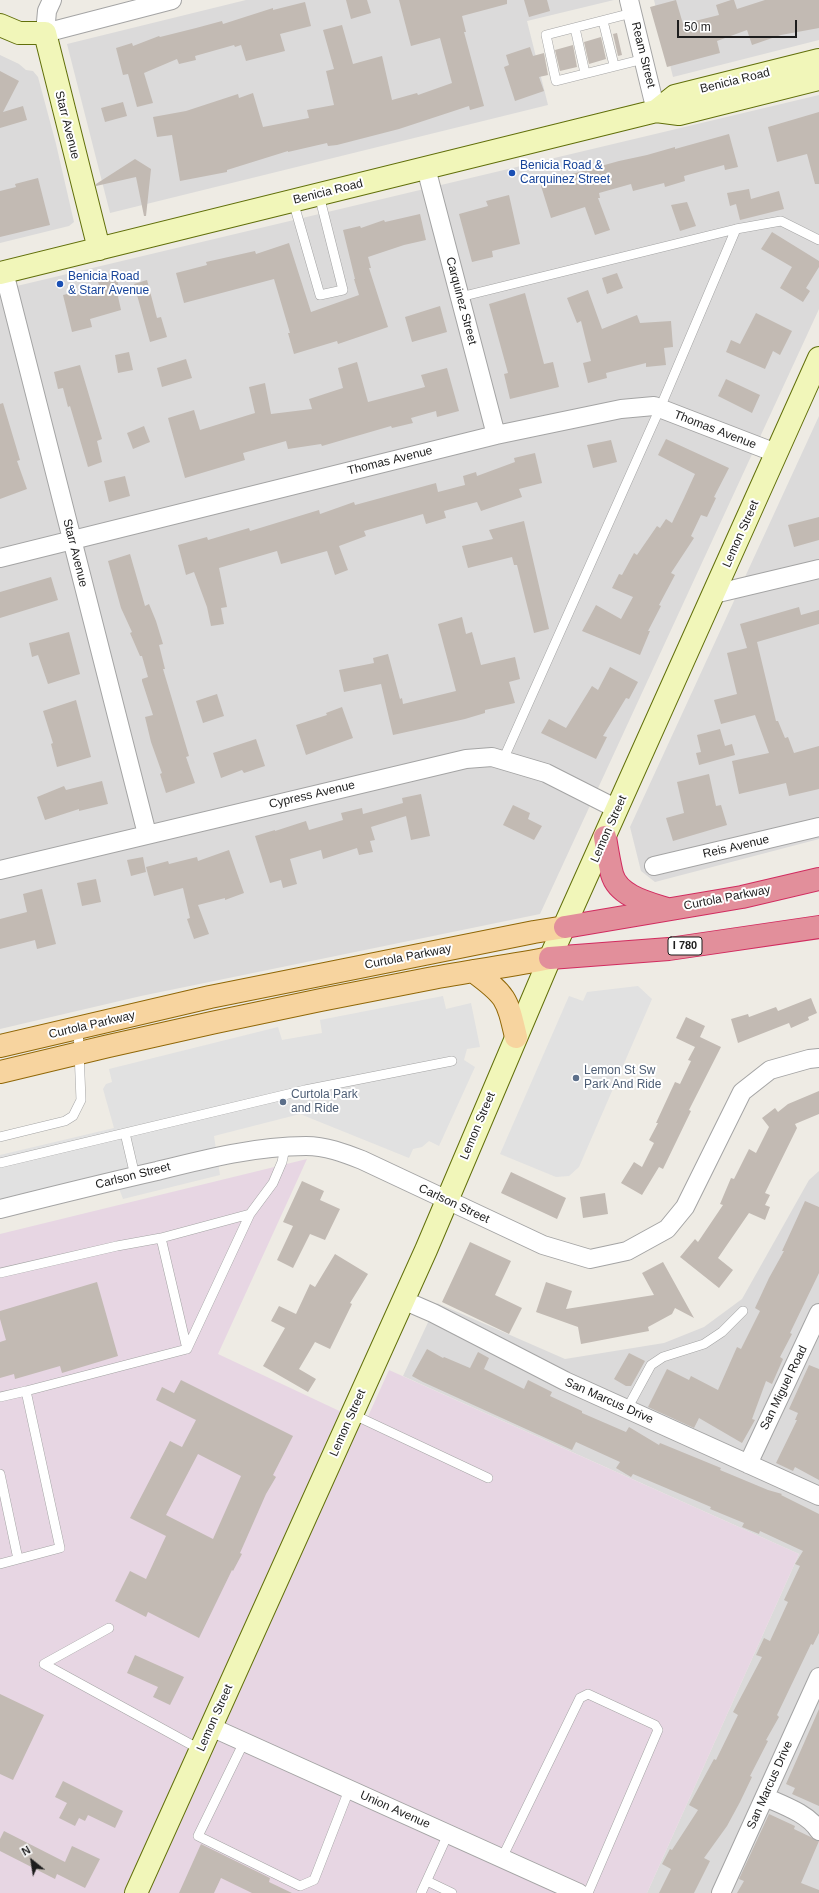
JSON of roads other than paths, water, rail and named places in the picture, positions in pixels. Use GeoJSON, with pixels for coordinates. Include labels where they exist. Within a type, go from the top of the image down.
{"type":"FeatureCollection","features":[{"type":"Feature","properties":{"kind":"highway"},"geometry":{"type":"LineString","coordinates":[[605,836],[612,875],[626,893],[643,902],[670,910]]}},
{"type":"Feature","properties":{"kind":"highway","name":"Curtola Parkway"},"geometry":{"type":"LineString","coordinates":[[565,927],[742,897],[819,879]]}},
{"type":"Feature","properties":{"kind":"highway","name":"Curtola Parkway"},"geometry":{"type":"LineString","coordinates":[[550,958],[669,949],[819,927]]}},
{"type":"Feature","properties":{"kind":"main road","name":"Curtola Parkway"},"geometry":{"type":"LineString","coordinates":[[0,1046],[78,1027],[290,981],[565,927]]}},
{"type":"Feature","properties":{"kind":"main road","name":"Curtola Parkway"},"geometry":{"type":"LineString","coordinates":[[0,1072],[80,1052],[275,1010],[473,971],[550,958]]}},
{"type":"Feature","properties":{"kind":"main road"},"geometry":{"type":"LineString","coordinates":[[473,971],[498,989],[509,1007],[516,1037]]}},
{"type":"Feature","properties":{"kind":"street","name":"Starr Avenue"},"geometry":{"type":"LineString","coordinates":[[52,0],[47,11],[45,33],[99,249]]}},
{"type":"Feature","properties":{"kind":"street"},"geometry":{"type":"LineString","coordinates":[[0,25],[19,33],[45,33],[172,0]]}},
{"type":"Feature","properties":{"kind":"street","name":"Ream Street"},"geometry":{"type":"LineString","coordinates":[[631,7],[656,110]]}},
{"type":"Feature","properties":{"kind":"street","name":"Benicia Road"},"geometry":{"type":"LineString","coordinates":[[2,273],[656,110],[675,96],[819,60]]}},
{"type":"Feature","properties":{"kind":"street","name":"Benicia Road"},"geometry":{"type":"LineString","coordinates":[[656,110],[679,114],[819,79]]}},
{"type":"Feature","properties":{"kind":"street","name":"Carquinez Street"},"geometry":{"type":"LineString","coordinates":[[426,168],[496,435]]}},
{"type":"Feature","properties":{"kind":"street","name":"Starr Avenue"},"geometry":{"type":"LineString","coordinates":[[2,273],[147,834]]}},
{"type":"Feature","properties":{"kind":"street","name":"Lemon Street"},"geometry":{"type":"LineString","coordinates":[[137,1893],[403,1300],[550,958],[819,358]]}},
{"type":"Feature","properties":{"kind":"street","name":"Thomas Avenue"},"geometry":{"type":"LineString","coordinates":[[0,558],[496,435],[621,409],[654,406],[776,454]]}},
{"type":"Feature","properties":{"kind":"street"},"geometry":{"type":"LineString","coordinates":[[714,594],[819,569]]}},
{"type":"Feature","properties":{"kind":"street","name":"Cypress Avenue"},"geometry":{"type":"LineString","coordinates":[[0,870],[466,759],[492,757],[546,773],[617,809]]}},
{"type":"Feature","properties":{"kind":"street","name":"Reis Avenue"},"geometry":{"type":"LineString","coordinates":[[654,866],[819,827]]}},
{"type":"Feature","properties":{"kind":"street","name":"Carlson Street"},"geometry":{"type":"LineString","coordinates":[[0,1209],[214,1157],[306,1146],[337,1151],[362,1160],[446,1201],[543,1245],[590,1259],[627,1251],[667,1229],[685,1207],[742,1092],[770,1070],[809,1059],[819,1058]]}},
{"type":"Feature","properties":{"kind":"street","name":"San Marcus Drive"},"geometry":{"type":"LineString","coordinates":[[403,1300],[433,1313],[565,1381],[819,1496]]}},
{"type":"Feature","properties":{"kind":"street","name":"San Miguel Road"},"geometry":{"type":"LineString","coordinates":[[748,1464],[812,1346],[819,1313]]}},
{"type":"Feature","properties":{"kind":"street","name":"San Marcus Drive"},"geometry":{"type":"LineString","coordinates":[[721,1893],[819,1677]]}},
{"type":"Feature","properties":{"kind":"street","name":"Union Avenue"},"geometry":{"type":"LineString","coordinates":[[211,1727],[579,1893]]}},
{"type":"Feature","properties":{"kind":"street"},"geometry":{"type":"LineString","coordinates":[[765,1797],[788,1808],[815,1824],[819,1831]]}},
{"type":"Feature","properties":{"kind":"lane"},"geometry":{"type":"LineString","coordinates":[[631,7],[603,21],[546,35],[556,81],[614,65],[644,59]]}},
{"type":"Feature","properties":{"kind":"lane"},"geometry":{"type":"LineString","coordinates":[[603,21],[614,65]]}},
{"type":"Feature","properties":{"kind":"lane"},"geometry":{"type":"LineString","coordinates":[[574,28],[585,73]]}},
{"type":"Feature","properties":{"kind":"lane"},"geometry":{"type":"LineString","coordinates":[[293,201],[320,295],[344,290],[319,195]]}},
{"type":"Feature","properties":{"kind":"lane"},"geometry":{"type":"LineString","coordinates":[[460,297],[736,229],[781,221],[819,240]]}},
{"type":"Feature","properties":{"kind":"lane"},"geometry":{"type":"LineString","coordinates":[[503,760],[660,408],[736,229]]}},
{"type":"Feature","properties":{"kind":"lane"},"geometry":{"type":"LineString","coordinates":[[0,1137],[65,1121],[73,1116],[81,1100],[78,1027]]}},
{"type":"Feature","properties":{"kind":"lane"},"geometry":{"type":"LineString","coordinates":[[0,1163],[305,1090],[452,1061]]}},
{"type":"Feature","properties":{"kind":"lane"},"geometry":{"type":"LineString","coordinates":[[125,1133],[135,1176]]}},
{"type":"Feature","properties":{"kind":"lane"},"geometry":{"type":"LineString","coordinates":[[187,1349],[250,1214],[273,1183],[282,1162],[285,1148]]}},
{"type":"Feature","properties":{"kind":"lane"},"geometry":{"type":"LineString","coordinates":[[0,1273],[117,1246],[161,1238],[250,1214]]}},
{"type":"Feature","properties":{"kind":"lane"},"geometry":{"type":"LineString","coordinates":[[161,1238],[187,1349]]}},
{"type":"Feature","properties":{"kind":"lane"},"geometry":{"type":"LineString","coordinates":[[627,1409],[651,1364],[662,1358],[704,1344],[722,1332],[743,1311]]}},
{"type":"Feature","properties":{"kind":"lane"},"geometry":{"type":"LineString","coordinates":[[0,1397],[187,1349]]}},
{"type":"Feature","properties":{"kind":"lane"},"geometry":{"type":"LineString","coordinates":[[0,1564],[60,1548],[26,1391]]}},
{"type":"Feature","properties":{"kind":"lane"},"geometry":{"type":"LineString","coordinates":[[352,1414],[488,1478]]}},
{"type":"Feature","properties":{"kind":"lane"},"geometry":{"type":"LineString","coordinates":[[0,1474],[18,1559]]}},
{"type":"Feature","properties":{"kind":"lane"},"geometry":{"type":"LineString","coordinates":[[109,1628],[44,1664],[201,1750]]}},
{"type":"Feature","properties":{"kind":"lane"},"geometry":{"type":"LineString","coordinates":[[502,1858],[580,1698],[588,1694],[655,1725],[658,1730],[588,1893]]}},
{"type":"Feature","properties":{"kind":"lane"},"geometry":{"type":"LineString","coordinates":[[244,1742],[198,1836],[300,1886],[314,1880],[349,1790]]}},
{"type":"Feature","properties":{"kind":"lane"},"geometry":{"type":"LineString","coordinates":[[421,1893],[448,1834]]}},
{"type":"Feature","properties":{"kind":"lane"},"geometry":{"type":"LineString","coordinates":[[427,1881],[452,1893]]}},
{"type":"Feature","properties":{"kind":"place","name":"Benicia Road & Carquinez Street"},"geometry":{"type":"Point","coordinates":[512,173]}},
{"type":"Feature","properties":{"kind":"place","name":"Benicia Road & Starr Avenue"},"geometry":{"type":"Point","coordinates":[60,284]}},
{"type":"Feature","properties":{"kind":"place","name":"Lemon St Sw Park And Ride"},"geometry":{"type":"Point","coordinates":[576,1078]}},
{"type":"Feature","properties":{"kind":"place","name":"Curtola Park and Ride"},"geometry":{"type":"Point","coordinates":[283,1102]}}]}
